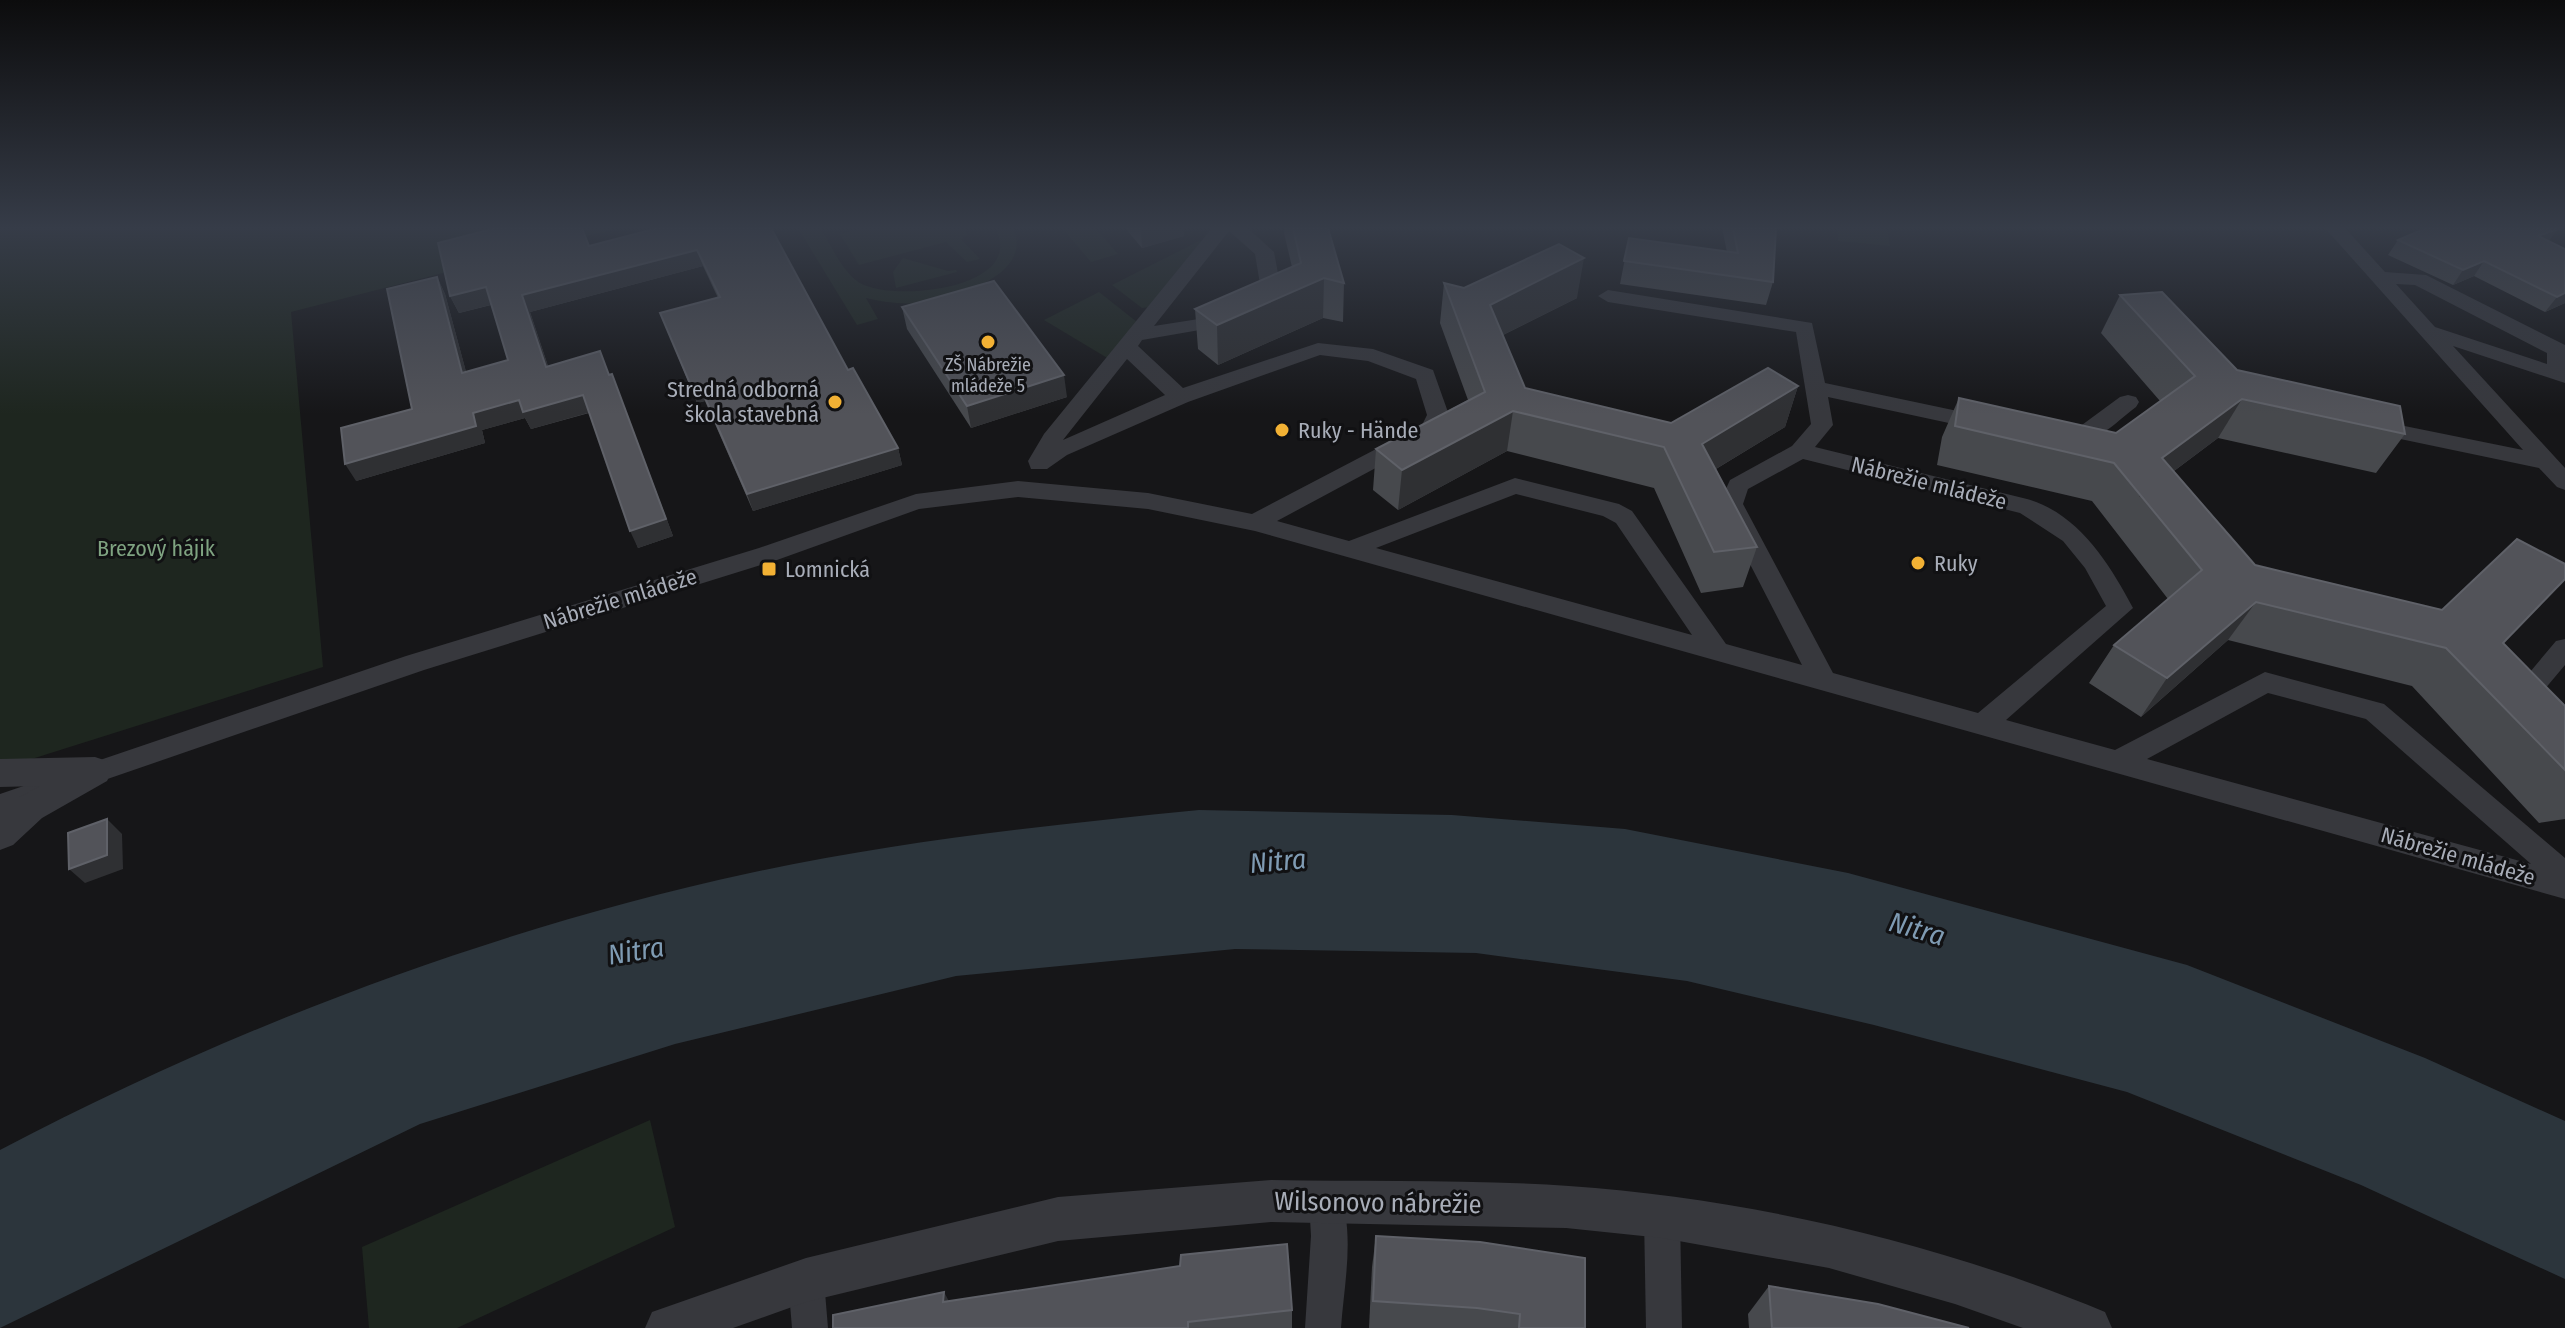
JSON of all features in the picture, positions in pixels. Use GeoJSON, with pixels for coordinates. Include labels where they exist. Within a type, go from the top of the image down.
{"type":"FeatureCollection","features":[{"type":"Feature","properties":{"kind":"street"},"geometry":{"type":"LineString","coordinates":[[1018,489],[1039,464],[1052,439],[1173,290]]}},
{"type":"Feature","properties":{"kind":"street"},"geometry":{"type":"LineString","coordinates":[[1132,341],[1210,323],[1260,302],[1267,290]]}},
{"type":"Feature","properties":{"kind":"street"},"geometry":{"type":"LineString","coordinates":[[2390,290],[2565,482]]}},
{"type":"Feature","properties":{"kind":"street"},"geometry":{"type":"LineString","coordinates":[[2427,331],[2561,376],[2558,350],[2440,290]]}},
{"type":"Feature","properties":{"kind":"street"},"geometry":{"type":"LineString","coordinates":[[1608,296],[1805,327],[1822,425],[1800,451],[1738,485],[1731,504],[1824,681]]}},
{"type":"Feature","properties":{"kind":"street"},"geometry":{"type":"LineString","coordinates":[[1132,341],[1180,397]]}},
{"type":"Feature","properties":{"kind":"street"},"geometry":{"type":"LineString","coordinates":[[1039,464],[1059,450],[1180,397],[1259,367],[1331,348],[1411,367],[1425,375],[1438,415],[1431,429],[1255,523]]}},
{"type":"Feature","properties":{"kind":"street"},"geometry":{"type":"LineString","coordinates":[[1818,388],[2012,430]]}},
{"type":"Feature","properties":{"kind":"street"},"geometry":{"type":"LineString","coordinates":[[2040,436],[2076,441],[2128,402]]}},
{"type":"Feature","properties":{"kind":"street"},"geometry":{"type":"LineString","coordinates":[[2348,422],[2547,462]]}},
{"type":"Feature","properties":{"kind":"street","name":"Nábrežie mládeže"},"geometry":{"type":"LineString","coordinates":[[1800,451],[2027,507],[2051,517],[2073,535],[2109,586],[2120,608],[1982,725]]}},
{"type":"Feature","properties":{"kind":"street"},"geometry":{"type":"LineString","coordinates":[[1353,548],[1515,486],[1611,510],[1624,517],[1716,649]]}},
{"type":"Feature","properties":{"kind":"street","name":"Nábrežie mládeže"},"geometry":{"type":"LineString","coordinates":[[0,805],[415,663],[768,554],[916,502],[1018,489],[1148,501],[1255,523],[1353,548],[2565,886]]}},
{"type":"Feature","properties":{"kind":"street"},"geometry":{"type":"LineString","coordinates":[[2565,648],[2522,697],[2565,743]]}},
{"type":"Feature","properties":{"kind":"street","name":"Nábrežie mládeže"},"geometry":{"type":"LineString","coordinates":[[2119,761],[2265,682],[2375,711],[2565,876]]}},
{"type":"Feature","properties":{"kind":"street"},"geometry":{"type":"LineString","coordinates":[[0,773],[95,771]]}},
{"type":"Feature","properties":{"kind":"street"},"geometry":{"type":"LineString","coordinates":[[0,835],[30,808],[95,771]]}},
{"type":"Feature","properties":{"kind":"street","name":"Wilsonovo nábrežie"},"geometry":{"type":"LineString","coordinates":[[668,1328],[806,1280],[1058,1219],[1271,1201],[1566,1207],[1662,1216],[1829,1246],[1955,1282],[2020,1316],[2089,1328]]}},
{"type":"Feature","properties":{"kind":"street"},"geometry":{"type":"LineString","coordinates":[[1323,1328],[1329,1236],[1326,1201]]}},
{"type":"Feature","properties":{"kind":"street"},"geometry":{"type":"LineString","coordinates":[[1662,1216],[1664,1328]]}},
{"type":"Feature","properties":{"kind":"street"},"geometry":{"type":"LineString","coordinates":[[806,1280],[810,1328]]}},
{"type":"Feature","properties":{"kind":"green space","name":"Brezový hájik"},"geometry":{"type":"Polygon","coordinates":[[[0,290],[377,290],[291,312],[323,667],[0,769],[0,290]]]}},
{"type":"Feature","properties":{"kind":"green space"},"geometry":{"type":"Polygon","coordinates":[[[836,290],[968,290],[927,302],[889,302],[866,298],[878,319],[857,325],[836,290]]]}},
{"type":"Feature","properties":{"kind":"green space"},"geometry":{"type":"Polygon","coordinates":[[[1118,290],[1165,290],[1151,307],[1142,308],[1118,290]]]}},
{"type":"Feature","properties":{"kind":"green space"},"geometry":{"type":"Polygon","coordinates":[[[1099,292],[1137,322],[1109,359],[1044,320],[1099,292]]]}},
{"type":"Feature","properties":{"kind":"green space"},"geometry":{"type":"Polygon","coordinates":[[[650,1120],[675,1227],[457,1328],[369,1328],[362,1247],[650,1120]]]}},
{"type":"Feature","properties":{"kind":"water","name":"Nitra"},"geometry":{"type":"Polygon","coordinates":[[[1199,810],[1452,815],[1625,829],[1848,873],[2187,965],[2425,1058],[2565,1121],[2565,1279],[2361,1185],[2127,1092],[1874,1025],[1687,981],[1476,953],[1235,949],[956,976],[675,1044],[420,1124],[0,1328],[0,1150],[180,1062],[366,986],[460,953],[653,896],[750,873],[918,843],[1199,810]]]}},
{"type":"Feature","properties":{"kind":"building"},"geometry":{"type":"Polygon","coordinates":[[[387,290],[440,290],[462,373],[508,360],[487,290],[542,290],[522,295],[546,367],[600,351],[609,375],[612,374],[666,519],[630,531],[583,395],[523,412],[519,400],[473,413],[476,426],[345,464],[341,428],[412,409],[387,290]]]}},
{"type":"Feature","properties":{"kind":"building"},"geometry":{"type":"Polygon","coordinates":[[[449,290],[474,290],[450,296],[449,290]]]}},
{"type":"Feature","properties":{"kind":"building"},"geometry":{"type":"Polygon","coordinates":[[[717,290],[805,290],[848,370],[853,368],[898,448],[747,494],[699,384],[691,386],[660,313],[720,297],[717,290]]]}},
{"type":"Feature","properties":{"kind":"building"},"geometry":{"type":"Polygon","coordinates":[[[962,290],[1001,290],[1064,375],[967,406],[902,307],[962,290]]]}},
{"type":"Feature","properties":{"kind":"building"},"geometry":{"type":"Polygon","coordinates":[[[1239,290],[1297,290],[1217,325],[1195,309],[1239,290]]]}},
{"type":"Feature","properties":{"kind":"building"},"geometry":{"type":"Polygon","coordinates":[[[1447,290],[1520,290],[1490,305],[1525,388],[1671,423],[1768,368],[1798,386],[1702,444],[1757,547],[1714,552],[1664,447],[1513,411],[1402,470],[1376,449],[1485,392],[1447,290]]]}},
{"type":"Feature","properties":{"kind":"building"},"geometry":{"type":"Polygon","coordinates":[[[2543,290],[2565,290],[2557,297],[2543,290]]]}},
{"type":"Feature","properties":{"kind":"building"},"geometry":{"type":"Polygon","coordinates":[[[2162,292],[2237,370],[2400,406],[2405,434],[2242,399],[2162,458],[2255,565],[2442,610],[2517,539],[2565,564],[2565,579],[2503,643],[2565,706],[2565,770],[2446,648],[2256,602],[2167,678],[2114,645],[2202,570],[2114,463],[1955,426],[1959,398],[2116,433],[2195,376],[2120,295],[2162,292]]]}},
{"type":"Feature","properties":{"kind":"building"},"geometry":{"type":"Polygon","coordinates":[[[107,819],[107,855],[69,869],[68,833],[107,819]]]}},
{"type":"Feature","properties":{"kind":"building"},"geometry":{"type":"Polygon","coordinates":[[[1376,1236],[1480,1242],[1585,1258],[1585,1328],[1519,1328],[1520,1314],[1373,1301],[1376,1236]]]}},
{"type":"Feature","properties":{"kind":"building"},"geometry":{"type":"Polygon","coordinates":[[[1287,1244],[1292,1310],[1188,1322],[1188,1328],[833,1328],[833,1315],[944,1292],[943,1302],[1180,1266],[1181,1255],[1287,1244]]]}},
{"type":"Feature","properties":{"kind":"building"},"geometry":{"type":"Polygon","coordinates":[[[1769,1286],[1878,1304],[1969,1328],[1772,1328],[1769,1286]]]}},
{"type":"Feature","properties":{"kind":"place","name":"ZŠ Nábrežie mládeže 5"},"geometry":{"type":"Point","coordinates":[988,342]}},
{"type":"Feature","properties":{"kind":"place","name":"Stredná odborná škola stavebná"},"geometry":{"type":"Point","coordinates":[835,402]}},
{"type":"Feature","properties":{"kind":"place","name":"Ruky - Hände"},"geometry":{"type":"Point","coordinates":[1282,430]}},
{"type":"Feature","properties":{"kind":"place","name":"Ruky"},"geometry":{"type":"Point","coordinates":[1918,563]}},
{"type":"Feature","properties":{"kind":"place","name":"Lomnická"},"geometry":{"type":"Point","coordinates":[769,569]}}]}
